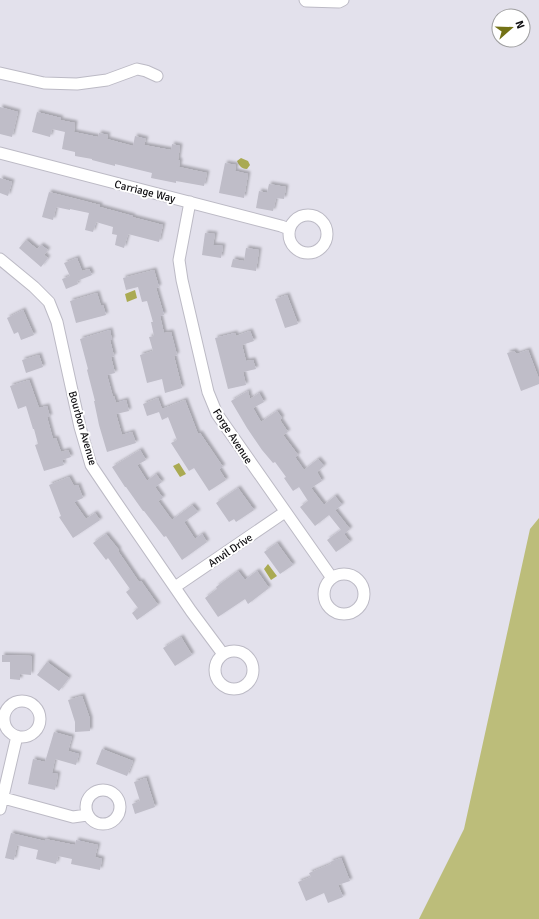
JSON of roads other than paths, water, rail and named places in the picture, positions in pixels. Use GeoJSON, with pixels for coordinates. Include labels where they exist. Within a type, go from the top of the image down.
{"type":"FeatureCollection","features":[{"type":"Feature","properties":{"kind":"street"},"geometry":{"type":"LineString","coordinates":[[305,0],[339,2],[342,0]]}},
{"type":"Feature","properties":{"kind":"street"},"geometry":{"type":"LineString","coordinates":[[0,73],[44,83],[77,84],[107,80],[137,69],[146,71],[156,76]]}},
{"type":"Feature","properties":{"kind":"street","name":"Carriage Way"},"geometry":{"type":"LineString","coordinates":[[0,153],[289,229]]}},
{"type":"Feature","properties":{"kind":"street","name":"Forge Avenue"},"geometry":{"type":"LineString","coordinates":[[190,202],[179,260],[182,280],[208,392],[217,414],[332,578]]}},
{"type":"Feature","properties":{"kind":"street","name":"Bourbon Avenue"},"geometry":{"type":"LineString","coordinates":[[0,259],[50,302],[57,322],[80,427],[91,464],[223,654]]}},
{"type":"Feature","properties":{"kind":"street","name":"Anvil Drive"},"geometry":{"type":"LineString","coordinates":[[175,587],[285,512]]}},
{"type":"Feature","properties":{"kind":"street"},"geometry":{"type":"LineString","coordinates":[[0,809],[17,736]]}},
{"type":"Feature","properties":{"kind":"street"},"geometry":{"type":"LineString","coordinates":[[2,798],[73,818],[87,815]]}}]}
